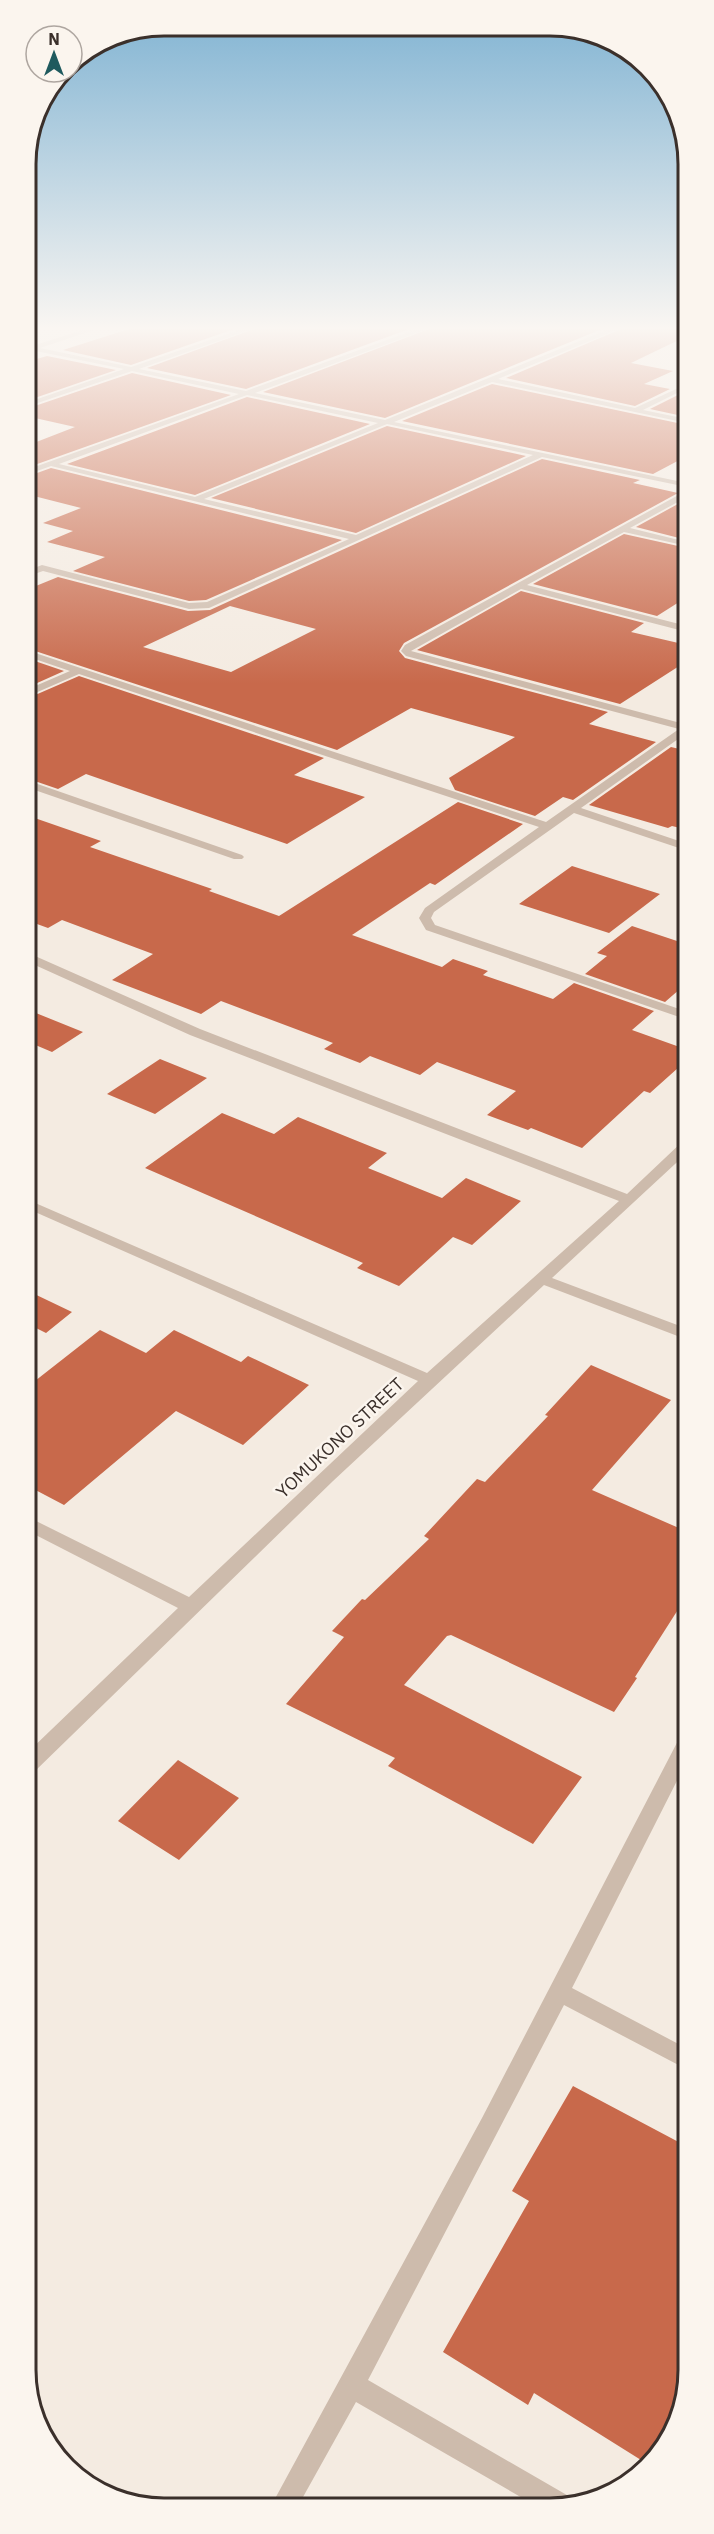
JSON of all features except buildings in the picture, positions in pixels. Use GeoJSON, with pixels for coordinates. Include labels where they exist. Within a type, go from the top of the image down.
{"type":"FeatureCollection","features":[{"type":"Feature","properties":{"kind":"street"},"geometry":{"type":"LineString","coordinates":[[36,469],[97,447]]}},
{"type":"Feature","properties":{"kind":"street"},"geometry":{"type":"LineString","coordinates":[[196,499],[323,447]]}},
{"type":"Feature","properties":{"kind":"street"},"geometry":{"type":"LineString","coordinates":[[509,447],[678,483]]}},
{"type":"Feature","properties":{"kind":"street"},"geometry":{"type":"LineString","coordinates":[[36,566],[189,606],[209,605],[542,454]]}},
{"type":"Feature","properties":{"kind":"street"},"geometry":{"type":"LineString","coordinates":[[51,464],[357,538]]}},
{"type":"Feature","properties":{"kind":"street"},"geometry":{"type":"LineString","coordinates":[[678,499],[408,647],[406,651],[410,654],[678,726]]}},
{"type":"Feature","properties":{"kind":"street"},"geometry":{"type":"LineString","coordinates":[[622,529],[678,542]]}},
{"type":"Feature","properties":{"kind":"street"},"geometry":{"type":"LineString","coordinates":[[36,570],[42,568]]}},
{"type":"Feature","properties":{"kind":"street"},"geometry":{"type":"LineString","coordinates":[[520,586],[678,627]]}},
{"type":"Feature","properties":{"kind":"street"},"geometry":{"type":"LineString","coordinates":[[36,656],[546,826]]}},
{"type":"Feature","properties":{"kind":"street"},"geometry":{"type":"LineString","coordinates":[[36,689],[79,670]]}},
{"type":"Feature","properties":{"kind":"street"},"geometry":{"type":"LineString","coordinates":[[678,734],[429,910],[425,918],[430,927],[678,1013]]}},
{"type":"Feature","properties":{"kind":"street"},"geometry":{"type":"LineString","coordinates":[[36,786],[238,857]]}},
{"type":"Feature","properties":{"kind":"street"},"geometry":{"type":"LineString","coordinates":[[571,808],[678,845]]}},
{"type":"Feature","properties":{"kind":"street"},"geometry":{"type":"LineString","coordinates":[[36,961],[195,1032],[630,1200]]}},
{"type":"Feature","properties":{"kind":"street","name":"YOMUKONO STREET"},"geometry":{"type":"LineString","coordinates":[[36,1757],[190,1606],[430,1380],[630,1200],[678,1154]]}},
{"type":"Feature","properties":{"kind":"street"},"geometry":{"type":"LineString","coordinates":[[36,1207],[430,1380]]}},
{"type":"Feature","properties":{"kind":"street"},"geometry":{"type":"LineString","coordinates":[[542,1279],[678,1331]]}},
{"type":"Feature","properties":{"kind":"street"},"geometry":{"type":"LineString","coordinates":[[36,1527],[190,1606]]}},
{"type":"Feature","properties":{"kind":"street"},"geometry":{"type":"LineString","coordinates":[[288,2498],[352,2385],[560,1992],[678,1760]]}},
{"type":"Feature","properties":{"kind":"street"},"geometry":{"type":"LineString","coordinates":[[560,1992],[678,2055]]}},
{"type":"Feature","properties":{"kind":"street"},"geometry":{"type":"LineString","coordinates":[[352,2385],[547,2498]]}}]}
